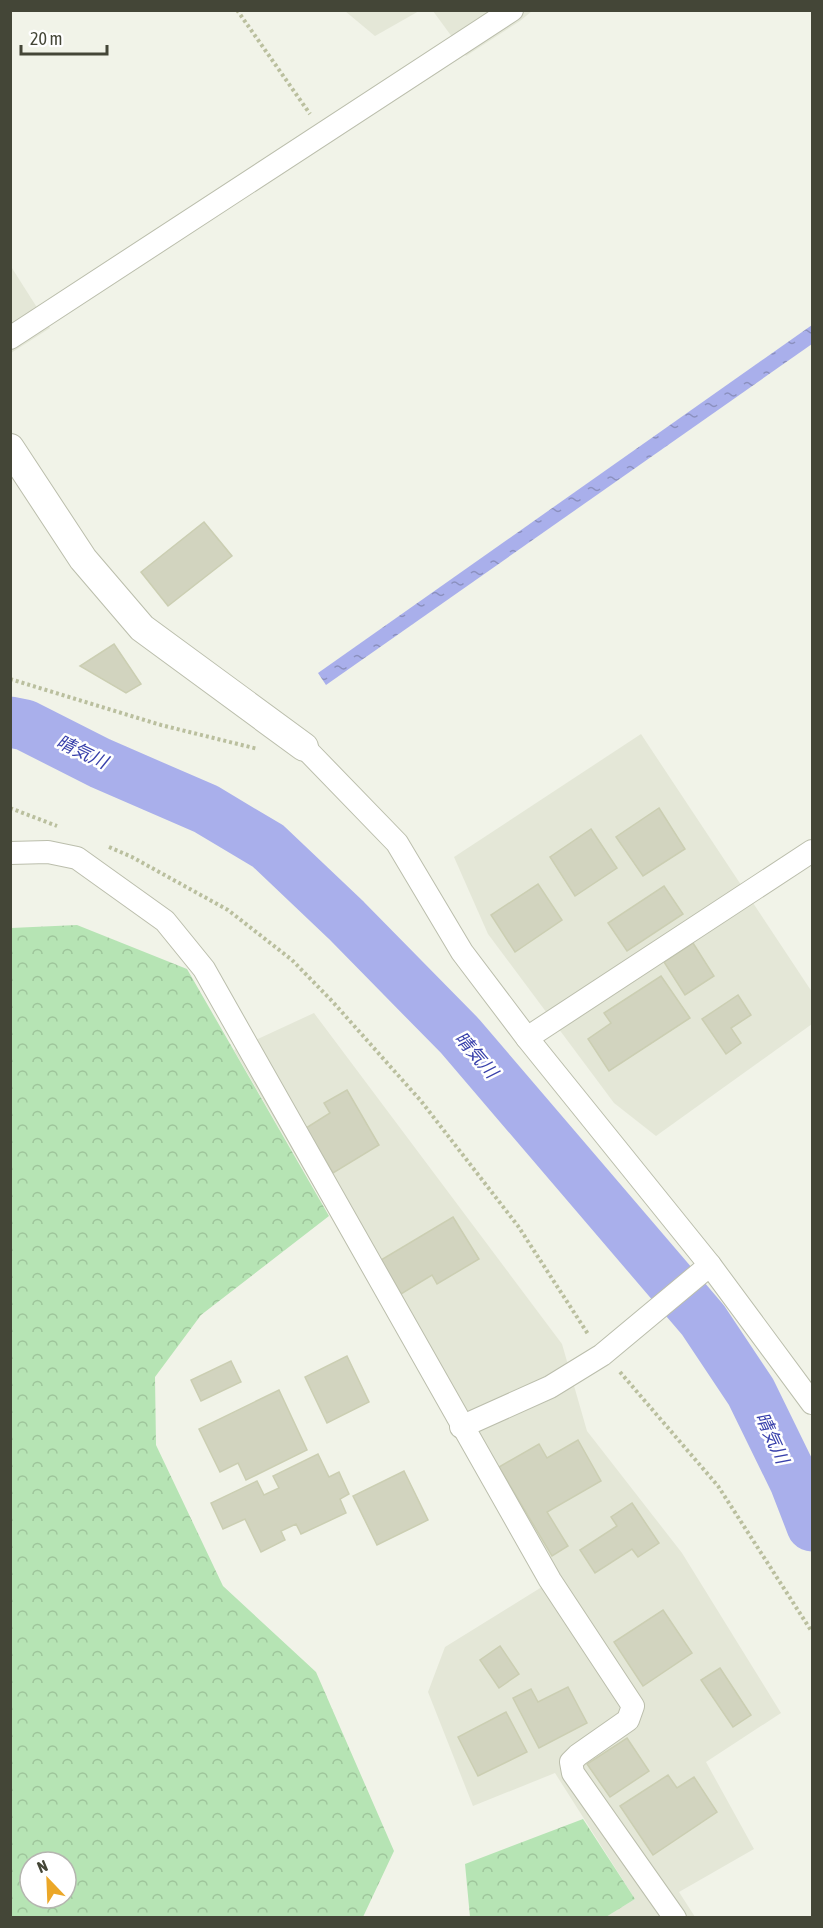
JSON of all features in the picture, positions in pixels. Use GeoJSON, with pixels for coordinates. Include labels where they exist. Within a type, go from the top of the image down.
{"type":"FeatureCollection","features":[{"type":"Feature","properties":{"kind":"street"},"geometry":{"type":"LineString","coordinates":[[10,338],[512,10]]}},
{"type":"Feature","properties":{"kind":"street"},"geometry":{"type":"LineString","coordinates":[[10,448],[83,560],[142,628],[304,747],[397,843],[462,952],[527,1038],[710,1265],[813,1403]]}},
{"type":"Feature","properties":{"kind":"street"},"geometry":{"type":"LineString","coordinates":[[527,1038],[813,851]]}},
{"type":"Feature","properties":{"kind":"street"},"geometry":{"type":"LineString","coordinates":[[10,853],[48,852],[77,858],[165,921],[204,969],[461,1427],[550,1580],[633,1706],[628,1720],[571,1762],[573,1773],[675,1917]]}},
{"type":"Feature","properties":{"kind":"street"},"geometry":{"type":"LineString","coordinates":[[461,1427],[550,1387],[602,1355],[710,1265]]}},
{"type":"Feature","properties":{"kind":"path"},"geometry":{"type":"LineString","coordinates":[[237,10],[324,134]]}},
{"type":"Feature","properties":{"kind":"path"},"geometry":{"type":"LineString","coordinates":[[10,679],[161,725],[254,749],[304,747]]}},
{"type":"Feature","properties":{"kind":"path"},"geometry":{"type":"LineString","coordinates":[[10,808],[67,830]]}},
{"type":"Feature","properties":{"kind":"path"},"geometry":{"type":"LineString","coordinates":[[100,843],[132,856],[228,910],[292,960],[332,1001],[421,1101],[518,1226],[602,1355],[633,1385],[718,1486],[813,1632]]}},
{"type":"Feature","properties":{"kind":"shaded area"},"geometry":{"type":"Polygon","coordinates":[[[345,11],[419,11],[375,36],[345,11]]]}},
{"type":"Feature","properties":{"kind":"shaded area"},"geometry":{"type":"Polygon","coordinates":[[[433,11],[532,11],[466,56],[433,11]]]}},
{"type":"Feature","properties":{"kind":"shaded area"},"geometry":{"type":"Polygon","coordinates":[[[10,265],[50,328],[11,353],[10,353],[10,265]]]}},
{"type":"Feature","properties":{"kind":"shaded area"},"geometry":{"type":"Polygon","coordinates":[[[641,734],[812,992],[812,1024],[656,1136],[614,1103],[488,934],[454,857],[641,734]]]}},
{"type":"Feature","properties":{"kind":"shaded area"},"geometry":{"type":"Polygon","coordinates":[[[314,1013],[562,1344],[587,1431],[682,1553],[781,1713],[706,1762],[754,1849],[679,1892],[695,1917],[606,1917],[635,1899],[555,1773],[473,1806],[428,1692],[445,1647],[545,1585],[234,1050],[314,1013]]]}},
{"type":"Feature","properties":{"kind":"green space"},"geometry":{"type":"Polygon","coordinates":[[[77,925],[187,969],[329,1216],[201,1315],[155,1377],[156,1445],[223,1586],[316,1672],[394,1851],[363,1917],[11,1917],[11,928],[77,925]]]}},
{"type":"Feature","properties":{"kind":"green space"},"geometry":{"type":"Polygon","coordinates":[[[583,1819],[635,1899],[606,1917],[470,1917],[465,1864],[583,1819]]]}},
{"type":"Feature","properties":{"kind":"water"},"geometry":{"type":"Polygon","coordinates":[[[812,325],[812,344],[326,685],[318,673],[812,325]]]}},
{"type":"Feature","properties":{"kind":"building"},"geometry":{"type":"Polygon","coordinates":[[[204,522],[232,556],[168,606],[141,572],[204,522]]]}},
{"type":"Feature","properties":{"kind":"building"},"geometry":{"type":"Polygon","coordinates":[[[114,644],[141,684],[126,693],[80,666],[114,644]]]}},
{"type":"Feature","properties":{"kind":"building"},"geometry":{"type":"Polygon","coordinates":[[[659,808],[685,849],[643,876],[616,837],[659,808]]]}},
{"type":"Feature","properties":{"kind":"building"},"geometry":{"type":"Polygon","coordinates":[[[591,829],[617,868],[575,896],[550,857],[591,829]]]}},
{"type":"Feature","properties":{"kind":"building"},"geometry":{"type":"Polygon","coordinates":[[[538,884],[562,920],[515,952],[491,915],[538,884]]]}},
{"type":"Feature","properties":{"kind":"building"},"geometry":{"type":"Polygon","coordinates":[[[664,886],[683,914],[627,951],[608,923],[664,886]]]}},
{"type":"Feature","properties":{"kind":"building"},"geometry":{"type":"Polygon","coordinates":[[[693,943],[714,976],[685,995],[664,962],[693,943]]]}},
{"type":"Feature","properties":{"kind":"building"},"geometry":{"type":"Polygon","coordinates":[[[661,976],[690,1018],[609,1071],[588,1039],[611,1023],[604,1013],[661,976]]]}},
{"type":"Feature","properties":{"kind":"building"},"geometry":{"type":"Polygon","coordinates":[[[738,995],[751,1015],[731,1028],[741,1043],[726,1054],[702,1019],[738,995]]]}},
{"type":"Feature","properties":{"kind":"building"},"geometry":{"type":"Polygon","coordinates":[[[347,1090],[379,1145],[333,1173],[306,1128],[330,1113],[324,1103],[347,1090]]]}},
{"type":"Feature","properties":{"kind":"building"},"geometry":{"type":"Polygon","coordinates":[[[453,1217],[479,1259],[437,1284],[432,1275],[401,1294],[381,1260],[453,1217]]]}},
{"type":"Feature","properties":{"kind":"building"},"geometry":{"type":"Polygon","coordinates":[[[347,1356],[369,1402],[327,1423],[305,1377],[347,1356]]]}},
{"type":"Feature","properties":{"kind":"building"},"geometry":{"type":"Polygon","coordinates":[[[231,1361],[241,1382],[201,1401],[191,1380],[231,1361]]]}},
{"type":"Feature","properties":{"kind":"building"},"geometry":{"type":"Polygon","coordinates":[[[279,1390],[307,1450],[246,1480],[238,1463],[220,1472],[199,1429],[279,1390]]]}},
{"type":"Feature","properties":{"kind":"building"},"geometry":{"type":"Polygon","coordinates":[[[578,1440],[601,1481],[547,1512],[568,1546],[552,1556],[499,1467],[539,1444],[547,1458],[578,1440]]]}},
{"type":"Feature","properties":{"kind":"building"},"geometry":{"type":"Polygon","coordinates":[[[318,1454],[329,1477],[339,1472],[349,1494],[340,1499],[346,1513],[301,1534],[296,1524],[281,1531],[285,1540],[261,1552],[245,1519],[223,1529],[211,1503],[257,1481],[264,1495],[279,1488],[273,1476],[318,1454]]]}},
{"type":"Feature","properties":{"kind":"building"},"geometry":{"type":"Polygon","coordinates":[[[404,1471],[428,1520],[377,1545],[353,1496],[404,1471]]]}},
{"type":"Feature","properties":{"kind":"building"},"geometry":{"type":"Polygon","coordinates":[[[632,1503],[659,1543],[638,1557],[632,1549],[595,1573],[580,1550],[617,1526],[611,1517],[632,1503]]]}},
{"type":"Feature","properties":{"kind":"building"},"geometry":{"type":"Polygon","coordinates":[[[663,1610],[692,1653],[643,1686],[614,1642],[663,1610]]]}},
{"type":"Feature","properties":{"kind":"building"},"geometry":{"type":"Polygon","coordinates":[[[500,1646],[519,1674],[499,1688],[480,1660],[500,1646]]]}},
{"type":"Feature","properties":{"kind":"building"},"geometry":{"type":"Polygon","coordinates":[[[720,1668],[751,1715],[733,1727],[701,1680],[720,1668]]]}},
{"type":"Feature","properties":{"kind":"building"},"geometry":{"type":"Polygon","coordinates":[[[568,1687],[587,1723],[539,1748],[513,1698],[531,1689],[538,1702],[568,1687]]]}},
{"type":"Feature","properties":{"kind":"building"},"geometry":{"type":"Polygon","coordinates":[[[506,1712],[527,1752],[478,1776],[458,1737],[506,1712]]]}},
{"type":"Feature","properties":{"kind":"building"},"geometry":{"type":"Polygon","coordinates":[[[627,1738],[649,1771],[610,1797],[587,1764],[627,1738]]]}},
{"type":"Feature","properties":{"kind":"building"},"geometry":{"type":"Polygon","coordinates":[[[668,1775],[677,1788],[694,1777],[717,1812],[653,1855],[620,1806],[668,1775]]]}},
{"type":"Feature","properties":{"kind":"waterway","name":"晴気川"},"geometry":{"type":"LineString","coordinates":[[10,722],[25,725],[100,763],[206,809],[268,846],[346,920],[460,1036],[703,1320],[751,1392],[795,1482],[812,1526]]}}]}
